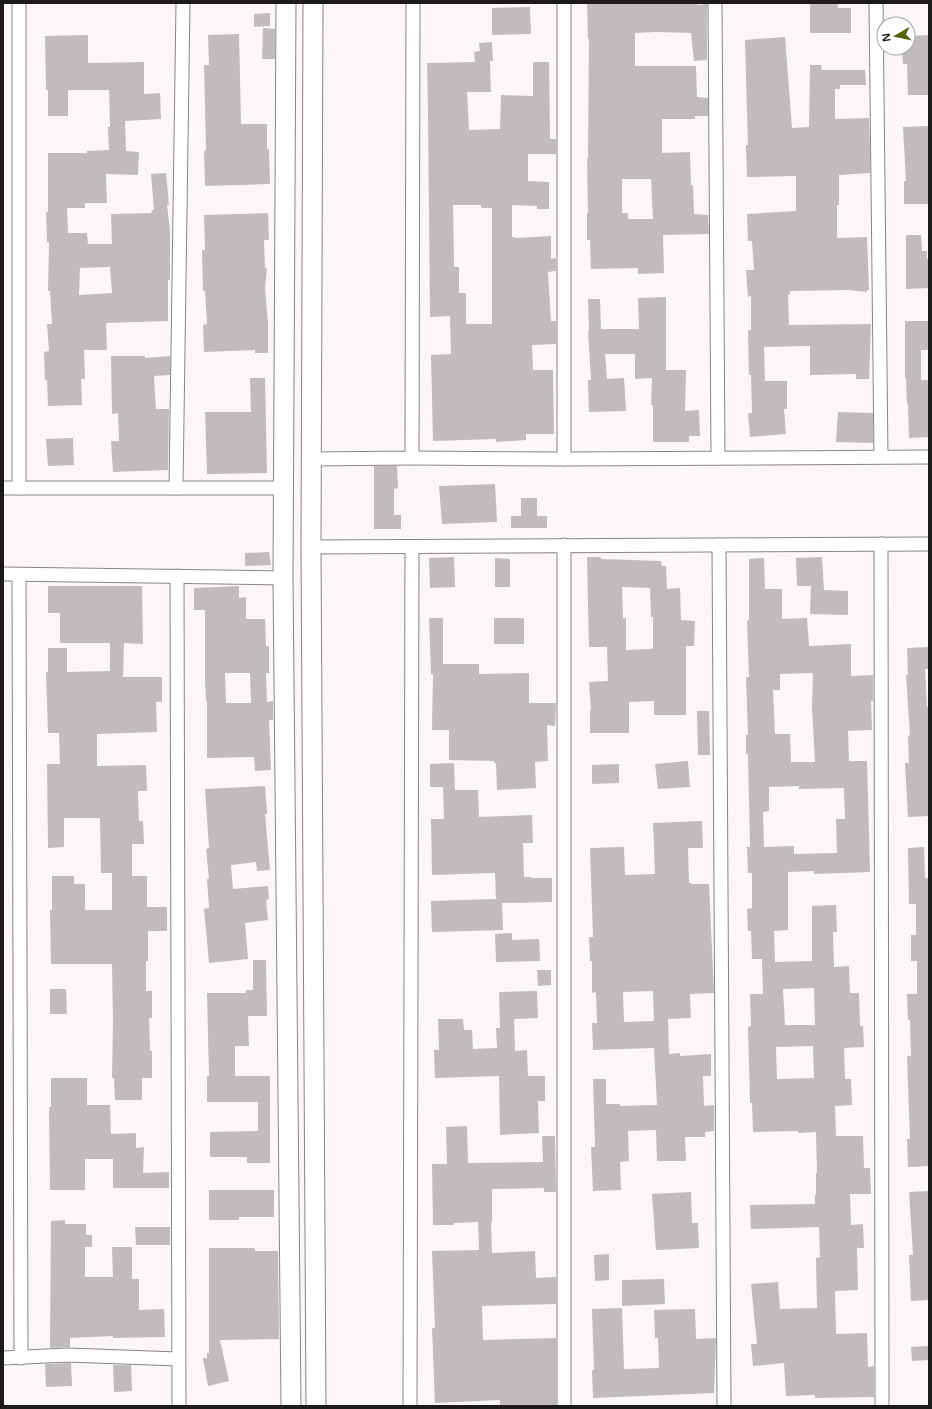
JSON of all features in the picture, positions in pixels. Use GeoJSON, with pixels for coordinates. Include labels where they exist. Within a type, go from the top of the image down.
{"type":"FeatureCollection","features":[{"type":"Feature","properties":{"kind":"street"},"geometry":{"type":"LineString","coordinates":[[19,3],[19,488]]}},
{"type":"Feature","properties":{"kind":"street"},"geometry":{"type":"LineString","coordinates":[[176,488],[183,3]]}},
{"type":"Feature","properties":{"kind":"street"},"geometry":{"type":"LineString","coordinates":[[286,3],[283,578],[291,1406]]}},
{"type":"Feature","properties":{"kind":"street"},"geometry":{"type":"LineString","coordinates":[[313,3],[310,547],[316,1406]]}},
{"type":"Feature","properties":{"kind":"street"},"geometry":{"type":"LineString","coordinates":[[412,458],[413,3]]}},
{"type":"Feature","properties":{"kind":"street"},"geometry":{"type":"LineString","coordinates":[[564,3],[564,459]]}},
{"type":"Feature","properties":{"kind":"street"},"geometry":{"type":"LineString","coordinates":[[715,3],[718,458]]}},
{"type":"Feature","properties":{"kind":"street"},"geometry":{"type":"LineString","coordinates":[[876,3],[881,456]]}},
{"type":"Feature","properties":{"kind":"street"},"geometry":{"type":"LineString","coordinates":[[311,459],[564,459],[929,456]]}},
{"type":"Feature","properties":{"kind":"street"},"geometry":{"type":"LineString","coordinates":[[3,488],[284,488]]}},
{"type":"Feature","properties":{"kind":"street"},"geometry":{"type":"LineString","coordinates":[[881,544],[882,1406]]}},
{"type":"Feature","properties":{"kind":"street"},"geometry":{"type":"LineString","coordinates":[[310,547],[929,544]]}},
{"type":"Feature","properties":{"kind":"street"},"geometry":{"type":"LineString","coordinates":[[564,545],[564,1406]]}},
{"type":"Feature","properties":{"kind":"street"},"geometry":{"type":"LineString","coordinates":[[719,545],[724,1406]]}},
{"type":"Feature","properties":{"kind":"street"},"geometry":{"type":"LineString","coordinates":[[410,1406],[412,547]]}},
{"type":"Feature","properties":{"kind":"street"},"geometry":{"type":"LineString","coordinates":[[3,574],[283,578]]}},
{"type":"Feature","properties":{"kind":"street"},"geometry":{"type":"LineString","coordinates":[[19,575],[20,1358]]}},
{"type":"Feature","properties":{"kind":"street"},"geometry":{"type":"LineString","coordinates":[[177,576],[179,1406]]}},
{"type":"Feature","properties":{"kind":"street"},"geometry":{"type":"LineString","coordinates":[[284,615],[311,614]]}},
{"type":"Feature","properties":{"kind":"street"},"geometry":{"type":"LineString","coordinates":[[3,1358],[68,1355],[178,1359]]}},
{"type":"Feature","properties":{"kind":"building"},"geometry":{"type":"Polygon","coordinates":[[[587,3],[707,4],[707,60],[694,61],[691,33],[635,33],[635,66],[696,66],[697,97],[708,98],[708,116],[695,116],[695,119],[662,119],[662,153],[690,152],[694,214],[708,215],[709,234],[663,235],[664,273],[638,274],[638,268],[591,269],[590,240],[587,240],[587,3]],[[622,179],[622,213],[628,213],[628,219],[653,219],[651,179],[622,179]]]}},
{"type":"Feature","properties":{"kind":"building"},"geometry":{"type":"Polygon","coordinates":[[[810,3],[838,3],[838,8],[851,8],[851,33],[810,33],[810,3]]]}},
{"type":"Feature","properties":{"kind":"building"},"geometry":{"type":"Polygon","coordinates":[[[530,7],[531,34],[492,35],[492,8],[530,7]]]}},
{"type":"Feature","properties":{"kind":"building"},"geometry":{"type":"Polygon","coordinates":[[[270,13],[270,26],[254,27],[254,14],[270,13]]]}},
{"type":"Feature","properties":{"kind":"building"},"geometry":{"type":"Polygon","coordinates":[[[263,28],[275,29],[275,59],[262,59],[263,28]]]}},
{"type":"Feature","properties":{"kind":"building"},"geometry":{"type":"Polygon","coordinates":[[[239,34],[241,124],[267,124],[267,149],[269,149],[270,184],[205,186],[204,151],[206,150],[204,65],[209,65],[208,35],[239,34]]]}},
{"type":"Feature","properties":{"kind":"building"},"geometry":{"type":"Polygon","coordinates":[[[88,35],[88,63],[144,62],[144,94],[160,93],[161,119],[125,121],[126,151],[139,152],[138,175],[106,174],[107,203],[85,203],[85,208],[67,208],[68,233],[87,233],[88,244],[112,244],[111,214],[152,213],[151,210],[154,210],[151,174],[166,173],[169,205],[167,205],[170,231],[168,321],[106,323],[107,350],[84,350],[85,379],[81,379],[82,405],[48,406],[44,352],[49,351],[47,324],[52,324],[50,291],[48,291],[49,242],[47,242],[46,212],[48,212],[48,153],[87,153],[87,151],[109,150],[109,90],[68,90],[68,116],[48,116],[45,36],[88,35]],[[110,267],[80,268],[79,295],[112,293],[110,267]]]}},
{"type":"Feature","properties":{"kind":"building"},"geometry":{"type":"Polygon","coordinates":[[[929,35],[929,95],[908,95],[907,64],[903,64],[902,56],[916,56],[916,36],[929,35]]]}},
{"type":"Feature","properties":{"kind":"building"},"geometry":{"type":"Polygon","coordinates":[[[785,37],[792,128],[809,127],[810,65],[821,65],[822,70],[865,70],[866,85],[840,85],[840,89],[835,89],[835,119],[869,118],[870,146],[870,173],[839,175],[837,238],[867,237],[869,290],[867,290],[867,292],[848,290],[790,291],[790,294],[788,295],[789,325],[871,324],[869,379],[856,379],[856,374],[810,375],[810,346],[764,347],[765,381],[787,381],[787,409],[784,409],[786,434],[750,437],[748,413],[752,413],[748,330],[751,330],[751,296],[748,297],[746,270],[754,270],[752,241],[748,241],[747,214],[796,211],[796,176],[747,177],[746,145],[748,145],[745,40],[785,37]]]}},
{"type":"Feature","properties":{"kind":"building"},"geometry":{"type":"Polygon","coordinates":[[[492,42],[493,61],[490,61],[491,92],[467,92],[469,130],[500,129],[501,95],[533,96],[533,62],[549,62],[550,139],[556,139],[556,154],[528,154],[528,181],[549,182],[549,209],[537,209],[537,206],[512,205],[512,237],[551,236],[551,259],[556,258],[556,271],[548,272],[551,321],[556,321],[556,344],[532,345],[533,370],[553,370],[554,434],[526,434],[526,440],[496,442],[496,439],[433,441],[431,355],[451,354],[450,316],[430,317],[427,63],[475,62],[474,52],[480,51],[479,43],[492,42]],[[453,205],[454,267],[459,267],[459,293],[466,293],[466,324],[492,324],[492,208],[481,208],[481,205],[453,205]]]}},
{"type":"Feature","properties":{"kind":"building"},"geometry":{"type":"Polygon","coordinates":[[[929,126],[929,204],[904,204],[904,181],[906,181],[903,127],[929,126]]]}},
{"type":"Feature","properties":{"kind":"building"},"geometry":{"type":"Polygon","coordinates":[[[268,213],[269,240],[264,240],[265,268],[267,268],[265,289],[268,323],[268,353],[255,353],[255,350],[204,352],[203,325],[207,324],[205,291],[203,291],[202,250],[205,250],[204,215],[268,213]]]}},
{"type":"Feature","properties":{"kind":"building"},"geometry":{"type":"Polygon","coordinates":[[[906,235],[921,235],[922,251],[927,251],[927,259],[929,259],[929,288],[906,289],[906,235]]]}},
{"type":"Feature","properties":{"kind":"building"},"geometry":{"type":"Polygon","coordinates":[[[666,297],[666,370],[686,370],[685,411],[699,410],[700,436],[689,436],[689,442],[653,442],[653,405],[651,405],[652,378],[635,379],[635,354],[605,354],[607,379],[624,378],[626,411],[589,412],[588,380],[591,380],[588,299],[600,299],[601,329],[639,329],[638,298],[666,297]]]}},
{"type":"Feature","properties":{"kind":"building"},"geometry":{"type":"Polygon","coordinates":[[[905,321],[929,321],[929,350],[921,350],[921,380],[929,380],[929,437],[909,438],[908,404],[905,378],[905,321]]]}},
{"type":"Feature","properties":{"kind":"building"},"geometry":{"type":"Polygon","coordinates":[[[111,356],[145,356],[145,358],[170,356],[170,375],[154,376],[156,409],[169,409],[168,470],[113,472],[111,441],[119,441],[118,413],[112,414],[111,356]]]}},
{"type":"Feature","properties":{"kind":"building"},"geometry":{"type":"Polygon","coordinates":[[[250,378],[265,378],[267,473],[207,474],[205,412],[251,412],[250,378]]]}},
{"type":"Feature","properties":{"kind":"building"},"geometry":{"type":"Polygon","coordinates":[[[838,412],[873,413],[873,443],[836,442],[838,412]]]}},
{"type":"Feature","properties":{"kind":"building"},"geometry":{"type":"Polygon","coordinates":[[[73,438],[74,465],[48,466],[46,439],[73,438]]]}},
{"type":"Feature","properties":{"kind":"building"},"geometry":{"type":"Polygon","coordinates":[[[374,466],[397,466],[398,488],[394,489],[394,515],[401,515],[401,529],[374,529],[374,466]]]}},
{"type":"Feature","properties":{"kind":"building"},"geometry":{"type":"Polygon","coordinates":[[[495,484],[497,522],[442,524],[439,486],[495,484]]]}},
{"type":"Feature","properties":{"kind":"building"},"geometry":{"type":"Polygon","coordinates":[[[521,498],[537,498],[537,516],[547,516],[547,528],[511,528],[511,516],[521,516],[521,498]]]}},
{"type":"Feature","properties":{"kind":"building"},"geometry":{"type":"Polygon","coordinates":[[[269,552],[271,565],[245,566],[245,553],[269,552]]]}},
{"type":"Feature","properties":{"kind":"building"},"geometry":{"type":"Polygon","coordinates":[[[454,557],[455,587],[430,588],[429,558],[454,557]]]}},
{"type":"Feature","properties":{"kind":"building"},"geometry":{"type":"Polygon","coordinates":[[[587,557],[601,557],[601,559],[661,561],[662,566],[666,566],[667,589],[680,588],[681,620],[695,621],[694,646],[686,646],[686,715],[654,715],[654,701],[629,702],[629,733],[590,733],[591,710],[589,682],[608,681],[607,647],[589,647],[587,557]],[[622,587],[623,618],[626,618],[626,650],[653,648],[653,617],[651,617],[650,588],[622,587]]]}},
{"type":"Feature","properties":{"kind":"building"},"geometry":{"type":"Polygon","coordinates":[[[822,557],[824,590],[848,591],[848,615],[810,614],[811,586],[797,586],[796,558],[822,557]]]}},
{"type":"Feature","properties":{"kind":"building"},"geometry":{"type":"Polygon","coordinates":[[[495,558],[510,559],[510,587],[495,587],[495,558]]]}},
{"type":"Feature","properties":{"kind":"building"},"geometry":{"type":"Polygon","coordinates":[[[764,558],[765,589],[782,589],[782,619],[807,618],[809,646],[851,644],[851,676],[873,675],[873,701],[871,701],[872,730],[848,731],[849,761],[867,761],[870,872],[814,874],[814,871],[788,872],[788,930],[774,931],[775,962],[812,961],[812,906],[836,905],[837,932],[833,932],[834,967],[849,966],[850,993],[859,993],[860,1026],[863,1026],[864,1047],[844,1048],[845,1079],[851,1079],[852,1105],[835,1106],[836,1136],[863,1136],[864,1168],[870,1168],[871,1194],[850,1194],[851,1225],[863,1224],[864,1248],[857,1248],[858,1290],[835,1291],[836,1334],[867,1333],[868,1367],[874,1366],[874,1397],[815,1398],[815,1395],[786,1396],[784,1363],[753,1366],[751,1344],[757,1344],[751,1284],[778,1282],[780,1309],[817,1308],[816,1258],[820,1257],[819,1227],[751,1229],[750,1205],[815,1204],[817,1173],[816,1132],[753,1132],[752,1103],[750,1103],[748,1027],[751,1026],[750,994],[763,994],[762,959],[752,959],[751,931],[748,931],[747,909],[752,908],[752,873],[748,873],[747,847],[750,847],[748,754],[746,754],[746,735],[748,735],[746,677],[749,677],[747,621],[749,620],[749,559],[764,558]],[[780,674],[780,690],[773,690],[775,734],[790,734],[791,762],[815,762],[812,708],[813,674],[780,674]],[[799,786],[769,787],[769,811],[763,812],[764,847],[794,846],[794,854],[837,853],[836,819],[845,819],[844,788],[799,789],[799,786]],[[814,988],[783,989],[785,1025],[815,1025],[814,988]],[[813,1046],[776,1047],[777,1079],[814,1078],[813,1046]]]}},
{"type":"Feature","properties":{"kind":"building"},"geometry":{"type":"Polygon","coordinates":[[[48,586],[142,586],[143,644],[124,643],[123,677],[162,677],[162,702],[156,702],[157,732],[97,734],[97,766],[146,765],[147,791],[138,791],[139,821],[143,821],[144,844],[132,844],[132,876],[147,876],[147,907],[167,907],[167,931],[148,931],[146,991],[152,991],[152,1018],[149,1018],[150,1051],[152,1051],[152,1078],[142,1078],[142,1100],[115,1100],[114,1078],[112,1078],[112,964],[51,964],[50,910],[52,910],[52,876],[74,876],[74,884],[85,884],[85,910],[112,910],[112,873],[101,873],[100,818],[64,818],[64,847],[48,848],[47,764],[60,764],[59,733],[48,733],[46,672],[48,672],[48,648],[67,648],[67,672],[110,671],[110,643],[60,643],[60,613],[48,613],[48,586]]]}},
{"type":"Feature","properties":{"kind":"building"},"geometry":{"type":"Polygon","coordinates":[[[239,586],[239,598],[246,597],[246,619],[265,619],[266,646],[269,646],[269,673],[266,673],[267,702],[273,701],[273,720],[269,720],[271,770],[255,771],[254,757],[207,758],[205,610],[194,610],[194,588],[239,586]],[[225,673],[226,703],[251,703],[250,673],[225,673]]]}},
{"type":"Feature","properties":{"kind":"building"},"geometry":{"type":"Polygon","coordinates":[[[429,618],[443,618],[443,664],[479,664],[479,674],[529,673],[529,703],[556,703],[555,726],[547,725],[548,761],[535,762],[536,788],[497,790],[496,763],[494,763],[494,761],[449,760],[449,730],[432,730],[433,674],[431,674],[429,618]]]}},
{"type":"Feature","properties":{"kind":"building"},"geometry":{"type":"Polygon","coordinates":[[[494,618],[524,618],[524,644],[494,644],[494,618]]]}},
{"type":"Feature","properties":{"kind":"building"},"geometry":{"type":"Polygon","coordinates":[[[929,647],[929,669],[925,669],[927,707],[929,707],[929,816],[908,817],[905,763],[909,763],[908,736],[910,735],[906,675],[908,675],[907,648],[929,647]]]}},
{"type":"Feature","properties":{"kind":"building"},"geometry":{"type":"Polygon","coordinates":[[[697,711],[709,711],[710,755],[698,755],[697,711]]]}},
{"type":"Feature","properties":{"kind":"building"},"geometry":{"type":"Polygon","coordinates":[[[688,761],[690,787],[658,789],[655,764],[688,761]]]}},
{"type":"Feature","properties":{"kind":"building"},"geometry":{"type":"Polygon","coordinates":[[[454,763],[455,790],[478,790],[479,817],[532,815],[533,843],[523,843],[524,877],[552,878],[552,902],[502,903],[503,930],[432,932],[431,901],[496,899],[495,873],[432,875],[431,819],[444,819],[443,787],[430,787],[430,764],[454,763]]]}},
{"type":"Feature","properties":{"kind":"building"},"geometry":{"type":"Polygon","coordinates":[[[619,764],[619,783],[592,784],[592,765],[619,764]]]}},
{"type":"Feature","properties":{"kind":"building"},"geometry":{"type":"Polygon","coordinates":[[[265,786],[267,814],[265,814],[270,870],[257,871],[256,862],[231,865],[233,889],[268,886],[269,899],[266,900],[268,920],[245,923],[248,959],[209,963],[204,909],[209,908],[207,879],[209,879],[206,849],[209,848],[205,789],[265,786]]]}},
{"type":"Feature","properties":{"kind":"building"},"geometry":{"type":"Polygon","coordinates":[[[702,821],[703,848],[688,848],[689,883],[709,884],[714,993],[690,994],[691,1018],[668,1019],[669,1054],[680,1053],[680,1056],[711,1054],[711,1076],[703,1076],[704,1106],[714,1105],[714,1131],[705,1132],[705,1137],[685,1137],[686,1161],[657,1161],[656,1130],[628,1131],[629,1161],[620,1162],[621,1190],[593,1191],[591,1147],[595,1147],[593,1079],[606,1079],[606,1104],[620,1104],[620,1106],[657,1105],[654,1048],[593,1050],[592,1023],[597,1023],[596,992],[592,993],[592,961],[590,961],[589,937],[593,937],[590,848],[624,847],[625,875],[655,874],[653,823],[702,821]],[[653,991],[623,992],[624,1022],[654,1021],[653,991]]]}},
{"type":"Feature","properties":{"kind":"building"},"geometry":{"type":"Polygon","coordinates":[[[924,847],[925,878],[929,878],[929,1166],[908,1167],[907,1139],[910,1139],[907,1056],[911,1056],[910,1020],[908,1020],[907,994],[917,994],[917,961],[911,961],[911,935],[916,935],[916,904],[909,904],[908,848],[924,847]]]}},
{"type":"Feature","properties":{"kind":"building"},"geometry":{"type":"Polygon","coordinates":[[[512,933],[512,940],[539,939],[540,961],[496,962],[495,934],[512,933]]]}},
{"type":"Feature","properties":{"kind":"building"},"geometry":{"type":"Polygon","coordinates":[[[253,960],[266,960],[267,1016],[248,1016],[249,1046],[235,1046],[235,1076],[270,1076],[270,1163],[247,1163],[247,1157],[210,1157],[210,1132],[258,1131],[258,1102],[207,1102],[207,1076],[209,1076],[207,993],[246,993],[246,990],[253,990],[253,960]]]}},
{"type":"Feature","properties":{"kind":"building"},"geometry":{"type":"Polygon","coordinates":[[[537,970],[551,970],[551,985],[538,986],[537,970]]]}},
{"type":"Feature","properties":{"kind":"building"},"geometry":{"type":"Polygon","coordinates":[[[50,989],[66,989],[67,1014],[50,1014],[50,989]]]}},
{"type":"Feature","properties":{"kind":"building"},"geometry":{"type":"Polygon","coordinates":[[[537,991],[538,1018],[514,1019],[515,1051],[527,1050],[528,1076],[545,1076],[545,1101],[538,1101],[539,1133],[500,1135],[499,1076],[435,1078],[434,1050],[439,1050],[438,1019],[463,1019],[464,1030],[472,1030],[473,1049],[497,1048],[496,1028],[500,1028],[499,992],[537,991]]]}},
{"type":"Feature","properties":{"kind":"building"},"geometry":{"type":"Polygon","coordinates":[[[51,1078],[87,1078],[87,1105],[110,1105],[111,1134],[136,1133],[136,1148],[144,1147],[143,1173],[169,1172],[169,1188],[113,1188],[113,1159],[85,1159],[85,1190],[50,1190],[49,1107],[51,1107],[51,1078]]]}},
{"type":"Feature","properties":{"kind":"building"},"geometry":{"type":"Polygon","coordinates":[[[467,1126],[468,1163],[543,1162],[542,1136],[555,1136],[556,1192],[544,1192],[544,1188],[492,1189],[491,1222],[492,1253],[535,1251],[536,1278],[556,1277],[556,1304],[482,1306],[483,1340],[556,1338],[556,1405],[500,1406],[500,1400],[435,1403],[432,1328],[435,1328],[432,1251],[479,1250],[478,1222],[454,1223],[454,1225],[433,1225],[432,1164],[447,1164],[446,1127],[467,1126]]]}},
{"type":"Feature","properties":{"kind":"building"},"geometry":{"type":"Polygon","coordinates":[[[209,1190],[274,1190],[274,1217],[239,1217],[239,1220],[209,1220],[209,1190]]]}},
{"type":"Feature","properties":{"kind":"building"},"geometry":{"type":"Polygon","coordinates":[[[929,1191],[929,1300],[911,1301],[909,1255],[913,1255],[909,1192],[929,1191]]]}},
{"type":"Feature","properties":{"kind":"building"},"geometry":{"type":"Polygon","coordinates":[[[691,1192],[692,1223],[698,1223],[699,1248],[656,1250],[652,1194],[691,1192]]]}},
{"type":"Feature","properties":{"kind":"building"},"geometry":{"type":"Polygon","coordinates":[[[65,1220],[65,1224],[86,1224],[86,1235],[92,1235],[92,1247],[85,1247],[85,1277],[113,1277],[112,1247],[132,1247],[132,1279],[139,1279],[139,1310],[164,1309],[165,1337],[113,1338],[113,1336],[70,1338],[70,1347],[50,1348],[51,1221],[65,1220]]]}},
{"type":"Feature","properties":{"kind":"building"},"geometry":{"type":"Polygon","coordinates":[[[135,1227],[170,1227],[170,1245],[136,1245],[135,1227]]]}},
{"type":"Feature","properties":{"kind":"building"},"geometry":{"type":"Polygon","coordinates":[[[209,1248],[255,1248],[255,1251],[278,1251],[279,1339],[220,1340],[229,1381],[208,1386],[203,1358],[207,1358],[207,1353],[209,1353],[209,1248]]]}},
{"type":"Feature","properties":{"kind":"building"},"geometry":{"type":"Polygon","coordinates":[[[609,1254],[609,1280],[595,1281],[594,1255],[609,1254]]]}},
{"type":"Feature","properties":{"kind":"building"},"geometry":{"type":"Polygon","coordinates":[[[664,1279],[665,1304],[622,1306],[622,1280],[664,1279]]]}},
{"type":"Feature","properties":{"kind":"building"},"geometry":{"type":"Polygon","coordinates":[[[622,1308],[624,1369],[659,1368],[658,1338],[655,1338],[654,1310],[695,1309],[696,1339],[716,1338],[714,1393],[593,1398],[592,1370],[594,1370],[592,1309],[622,1308]]]}},
{"type":"Feature","properties":{"kind":"building"},"geometry":{"type":"Polygon","coordinates":[[[929,1346],[929,1360],[912,1361],[911,1347],[929,1346]]]}},
{"type":"Feature","properties":{"kind":"building"},"geometry":{"type":"Polygon","coordinates":[[[71,1363],[72,1386],[46,1387],[45,1364],[71,1363]]]}},
{"type":"Feature","properties":{"kind":"building"},"geometry":{"type":"Polygon","coordinates":[[[113,1365],[131,1365],[132,1391],[114,1392],[113,1365]]]}}]}
